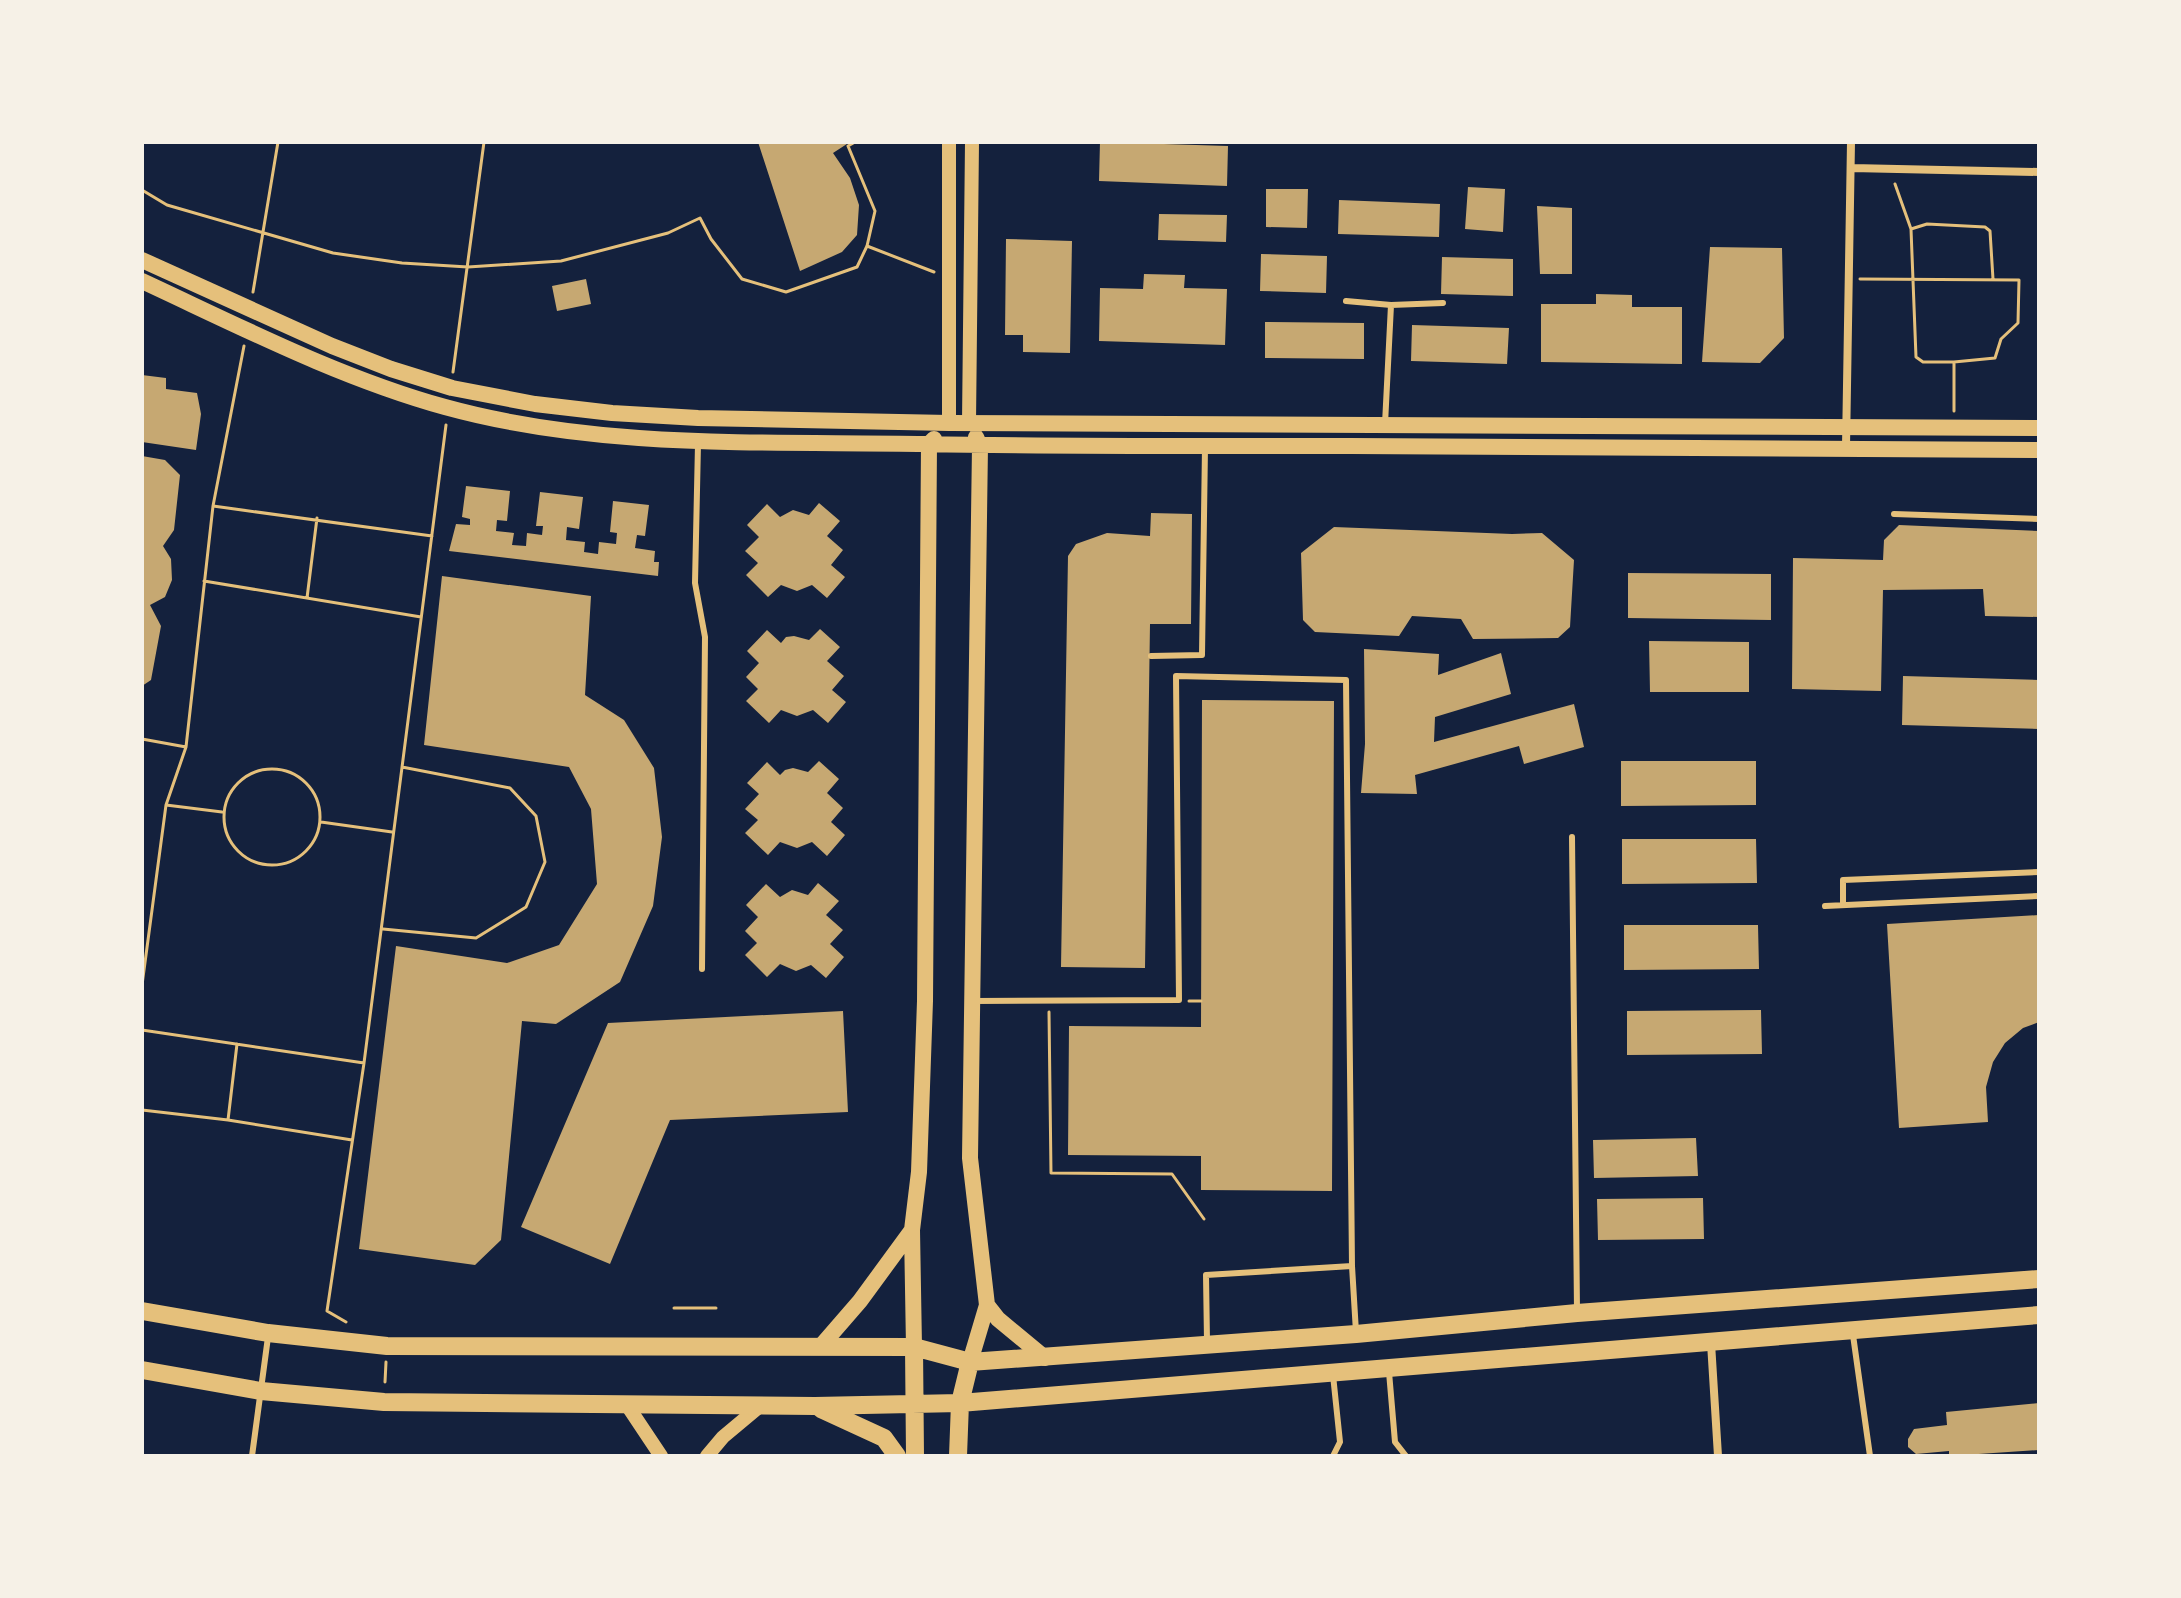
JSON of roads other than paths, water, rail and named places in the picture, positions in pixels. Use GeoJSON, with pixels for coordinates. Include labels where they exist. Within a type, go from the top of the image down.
{"type":"FeatureCollection","features":[{"type":"Feature","properties":{"kind":"main road"},"geometry":{"type":"LineString","coordinates":[[142,260],[332,346],[391,369],[452,388],[535,404],[612,413],[698,418],[949,423],[2039,428]]}},
{"type":"Feature","properties":{"kind":"main road"},"geometry":{"type":"LineString","coordinates":[[142,281],[370,382],[448,408],[532,425],[619,436],[980,446],[2039,450]]}},
{"type":"Feature","properties":{"kind":"main road"},"geometry":{"type":"LineString","coordinates":[[915,1456],[912,1230],[919,1172],[925,1001],[929,444],[949,423]]}},
{"type":"Feature","properties":{"kind":"main road"},"geometry":{"type":"LineString","coordinates":[[958,1456],[960,1403],[987,1305],[970,1158],[980,446],[969,423]]}},
{"type":"Feature","properties":{"kind":"main road"},"geometry":{"type":"LineString","coordinates":[[821,1346],[860,1301],[912,1230]]}},
{"type":"Feature","properties":{"kind":"main road"},"geometry":{"type":"LineString","coordinates":[[142,1311],[268,1333],[387,1346],[914,1347],[970,1362],[2039,1279]]}},
{"type":"Feature","properties":{"kind":"main road"},"geometry":{"type":"LineString","coordinates":[[987,1305],[998,1319],[1045,1358]]}},
{"type":"Feature","properties":{"kind":"main road"},"geometry":{"type":"LineString","coordinates":[[142,1370],[261,1391],[384,1402],[760,1406],[960,1403],[2039,1315]]}},
{"type":"Feature","properties":{"kind":"main road"},"geometry":{"type":"LineString","coordinates":[[815,1406],[884,1438],[897,1456]]}},
{"type":"Feature","properties":{"kind":"street"},"geometry":{"type":"LineString","coordinates":[[949,142],[949,423]]}},
{"type":"Feature","properties":{"kind":"street"},"geometry":{"type":"LineString","coordinates":[[969,423],[972,142]]}},
{"type":"Feature","properties":{"kind":"street"},"geometry":{"type":"LineString","coordinates":[[1846,447],[1851,142]]}},
{"type":"Feature","properties":{"kind":"street"},"geometry":{"type":"LineString","coordinates":[[1852,168],[2039,172]]}},
{"type":"Feature","properties":{"kind":"street"},"geometry":{"type":"LineString","coordinates":[[1711,1343],[1718,1456]]}},
{"type":"Feature","properties":{"kind":"street"},"geometry":{"type":"LineString","coordinates":[[627,1405],[661,1456]]}},
{"type":"Feature","properties":{"kind":"street"},"geometry":{"type":"LineString","coordinates":[[707,1456],[723,1437],[760,1406]]}},
{"type":"Feature","properties":{"kind":"lane"},"geometry":{"type":"LineString","coordinates":[[1346,301],[1391,305],[1443,303]]}},
{"type":"Feature","properties":{"kind":"lane"},"geometry":{"type":"LineString","coordinates":[[1385,424],[1391,305]]}},
{"type":"Feature","properties":{"kind":"lane"},"geometry":{"type":"LineString","coordinates":[[698,440],[695,583],[705,637],[702,969]]}},
{"type":"Feature","properties":{"kind":"lane"},"geometry":{"type":"LineString","coordinates":[[1151,656],[1202,655],[1205,447]]}},
{"type":"Feature","properties":{"kind":"lane"},"geometry":{"type":"LineString","coordinates":[[1894,514],[2039,519]]}},
{"type":"Feature","properties":{"kind":"lane"},"geometry":{"type":"LineString","coordinates":[[974,1001],[1179,1000],[1176,676],[1346,680],[1352,1266],[1356,1334]]}},
{"type":"Feature","properties":{"kind":"lane"},"geometry":{"type":"LineString","coordinates":[[1572,837],[1577,1313]]}},
{"type":"Feature","properties":{"kind":"lane"},"geometry":{"type":"LineString","coordinates":[[1843,905],[1843,880],[2039,872]]}},
{"type":"Feature","properties":{"kind":"lane"},"geometry":{"type":"LineString","coordinates":[[1825,906],[2039,896]]}},
{"type":"Feature","properties":{"kind":"lane"},"geometry":{"type":"LineString","coordinates":[[1207,1345],[1206,1275],[1352,1266]]}},
{"type":"Feature","properties":{"kind":"lane"},"geometry":{"type":"LineString","coordinates":[[1853,1331],[1870,1456]]}},
{"type":"Feature","properties":{"kind":"lane"},"geometry":{"type":"LineString","coordinates":[[252,1456],[268,1333]]}},
{"type":"Feature","properties":{"kind":"lane"},"geometry":{"type":"LineString","coordinates":[[1388,1368],[1395,1442],[1406,1456]]}},
{"type":"Feature","properties":{"kind":"lane"},"geometry":{"type":"LineString","coordinates":[[1333,1372],[1340,1442],[1333,1456]]}}]}
